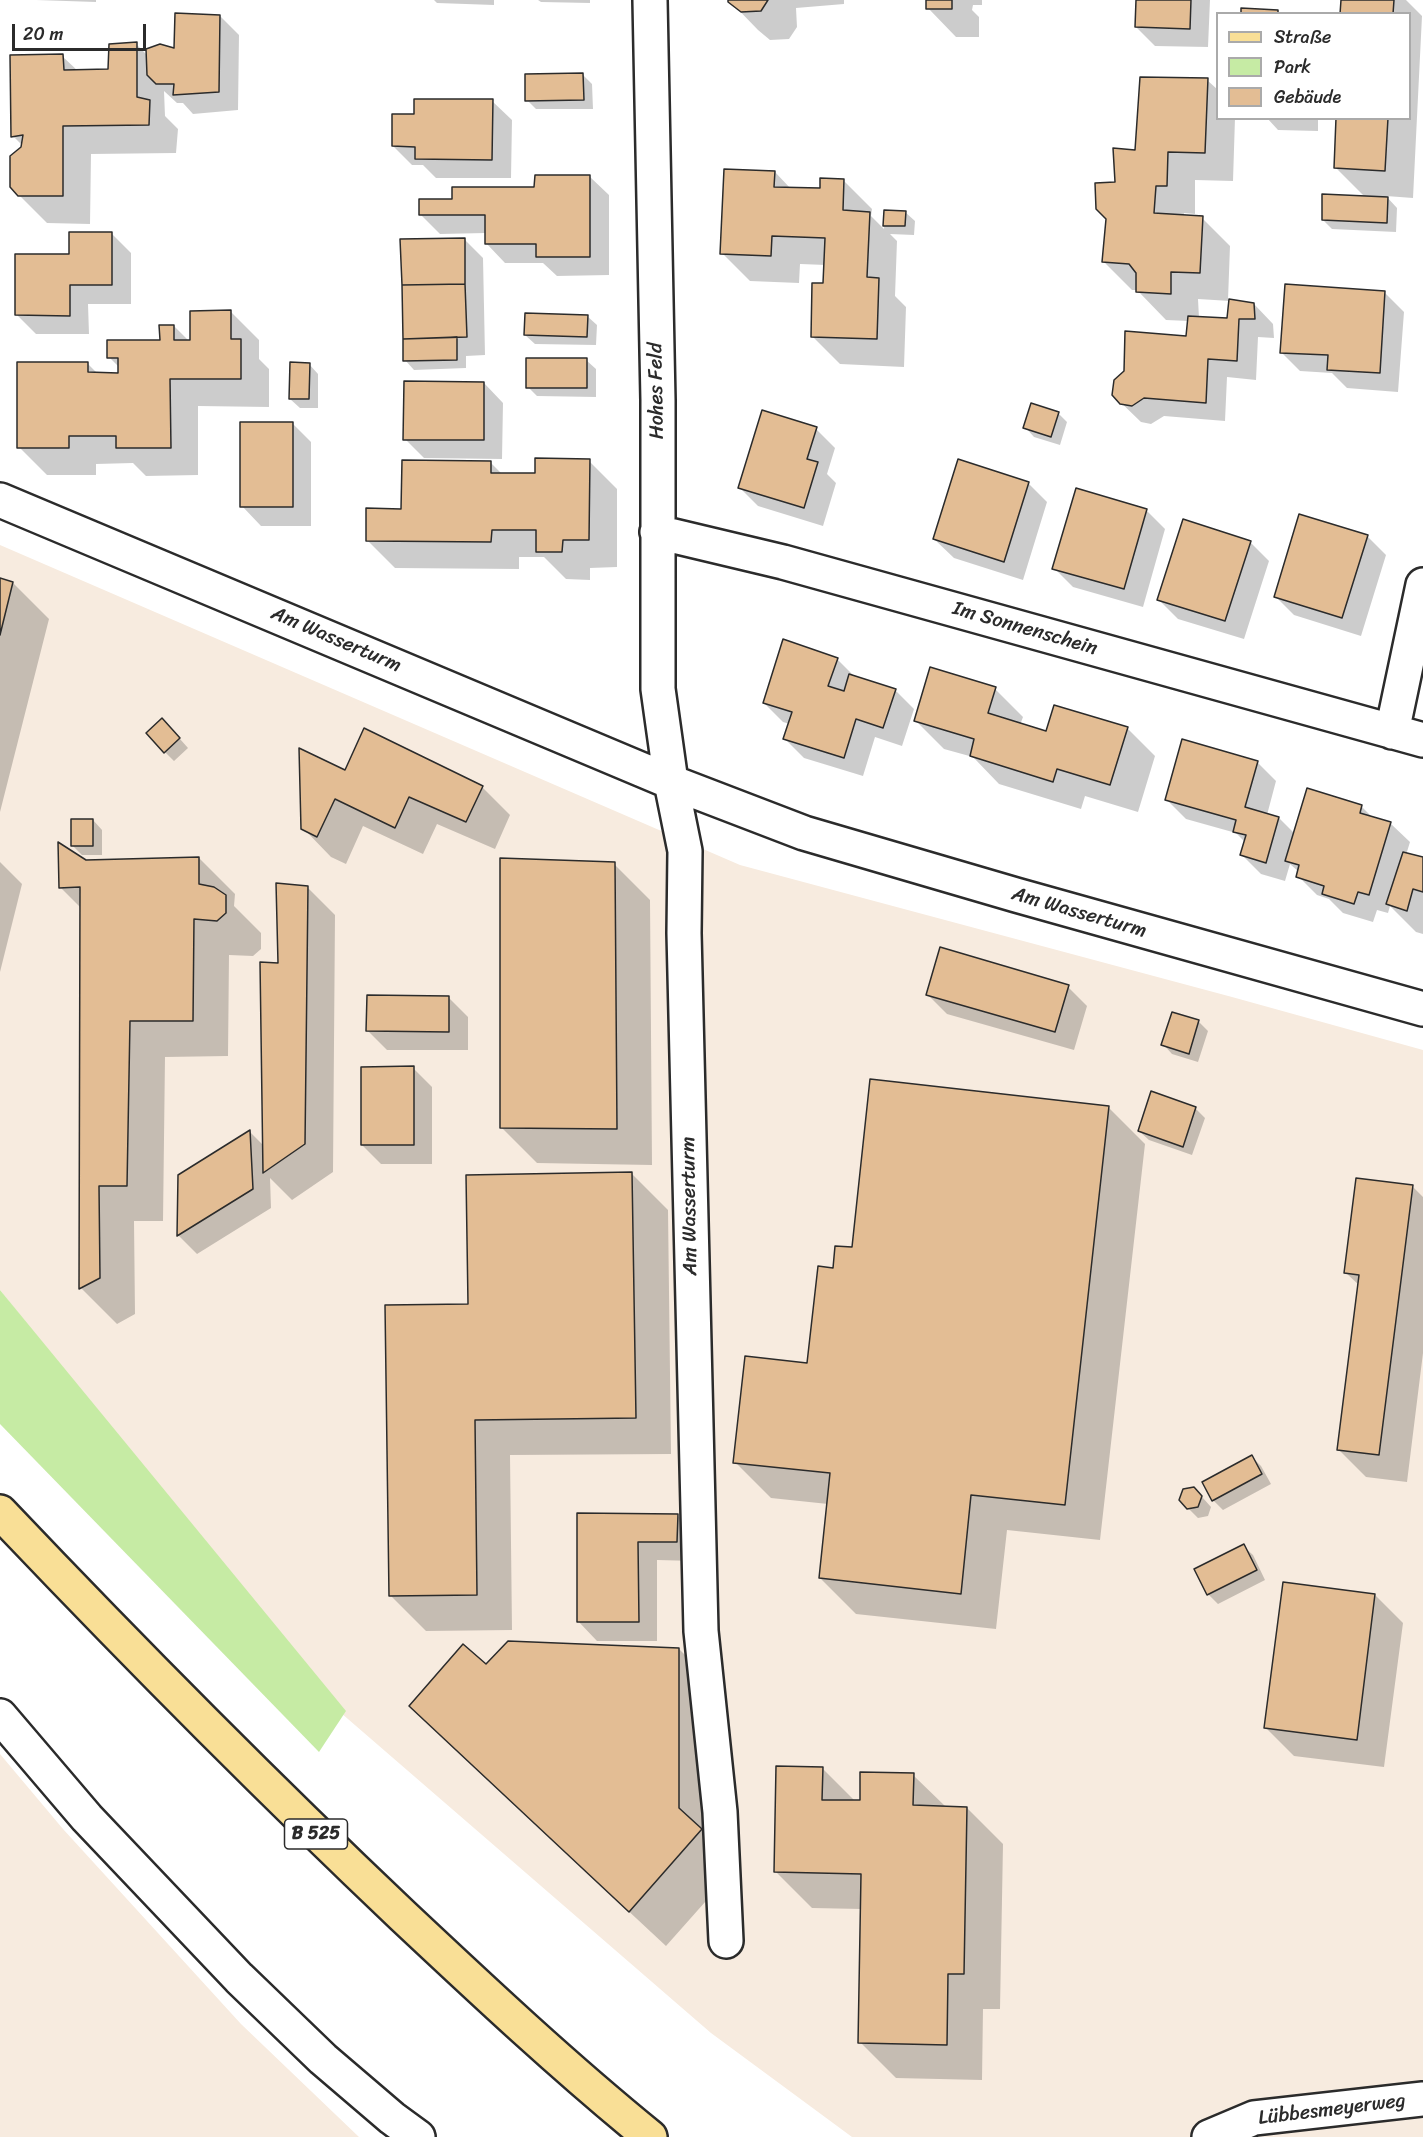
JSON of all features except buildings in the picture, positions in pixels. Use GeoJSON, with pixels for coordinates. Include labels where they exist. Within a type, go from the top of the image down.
{"type":"FeatureCollection","features":[{"type":"Feature","properties":{"kind":"main road","name":"B 525"},"geometry":{"type":"LineString","coordinates":[[0,1512],[139,1658],[321,1839],[505,2012],[650,2137]]}},
{"type":"Feature","properties":{"kind":"street","name":"Hohes Feld"},"geometry":{"type":"LineString","coordinates":[[650,0],[658,389],[658,689],[671,782]]}},
{"type":"Feature","properties":{"kind":"street","name":"Am Wasserturm"},"geometry":{"type":"LineString","coordinates":[[0,500],[671,782],[804,833],[1423,1010]]}},
{"type":"Feature","properties":{"kind":"street","name":"Im Sonnenschein"},"geometry":{"type":"LineString","coordinates":[[657,532],[783,562],[1423,740]]}},
{"type":"Feature","properties":{"kind":"street"},"geometry":{"type":"LineString","coordinates":[[1392,732],[1423,585]]}},
{"type":"Feature","properties":{"kind":"street","name":"Am Wasserturm"},"geometry":{"type":"LineString","coordinates":[[671,782],[685,851],[686,1004],[700,1631],[720,1812],[726,1941]]}},
{"type":"Feature","properties":{"kind":"street"},"geometry":{"type":"LineString","coordinates":[[0,1716],[87,1818],[239,1978],[323,2059],[392,2118],[418,2137]]}},
{"type":"Feature","properties":{"kind":"street","name":"Lübbesmeyerweg"},"geometry":{"type":"LineString","coordinates":[[1209,2137],[1254,2118],[1423,2099]]}},
{"type":"Feature","properties":{"kind":"shaded area"},"geometry":{"type":"Polygon","coordinates":[[[0,545],[740,865],[1423,1050],[1423,2137],[852,2137],[711,2033],[326,1700],[0,1290],[0,545]]]}},
{"type":"Feature","properties":{"kind":"shaded area"},"geometry":{"type":"Polygon","coordinates":[[[0,1754],[63,1829],[241,2024],[359,2137],[0,2137],[0,1754]]]}},
{"type":"Feature","properties":{"kind":"green space"},"geometry":{"type":"Polygon","coordinates":[[[0,1290],[346,1711],[319,1752],[0,1424],[0,1290]]]}}]}
